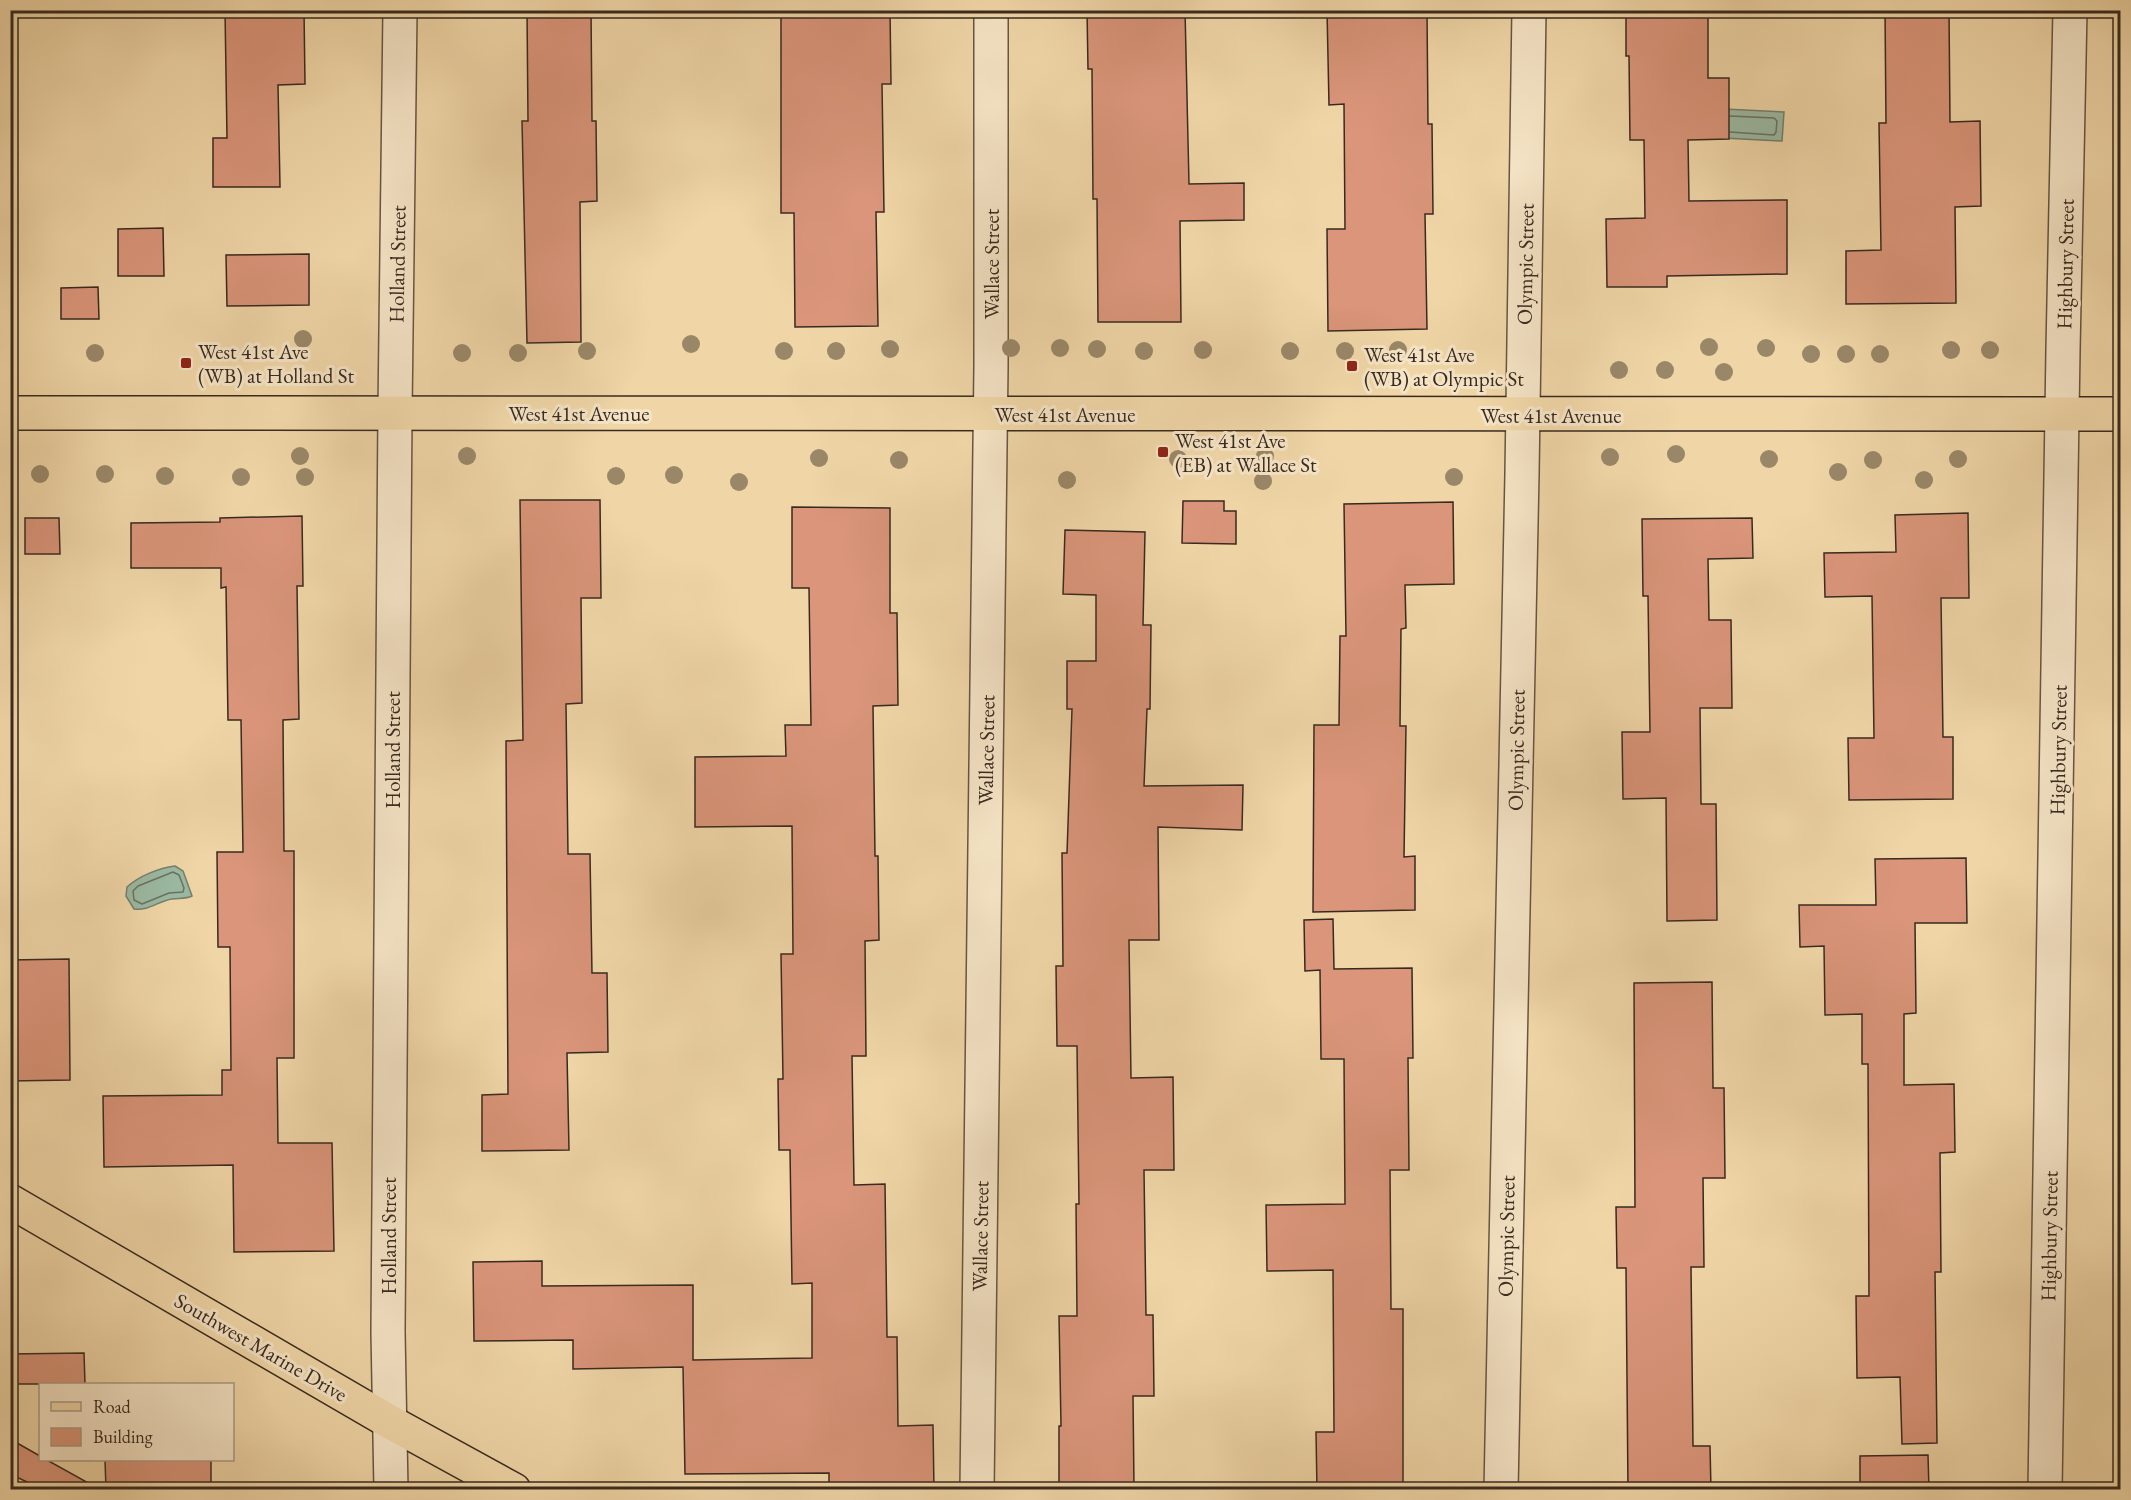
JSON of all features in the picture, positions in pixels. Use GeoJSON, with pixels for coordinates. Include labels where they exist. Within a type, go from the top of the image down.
{"type":"FeatureCollection","features":[{"type":"Feature","properties":{"kind":"main road","name":"West 41st Avenue"},"geometry":{"type":"LineString","coordinates":[[10,413],[395,411],[1523,415],[2121,414]]}},
{"type":"Feature","properties":{"kind":"main road","name":"Southwest Marine Drive"},"geometry":{"type":"LineString","coordinates":[[10,1202],[390,1422],[514,1490]]}},
{"type":"Feature","properties":{"kind":"street","name":"Holland Street"},"geometry":{"type":"LineString","coordinates":[[391,1490],[388,1332],[400,10]]}},
{"type":"Feature","properties":{"kind":"street","name":"Wallace Street"},"geometry":{"type":"LineString","coordinates":[[977,1490],[990,414],[991,10]]}},
{"type":"Feature","properties":{"kind":"street","name":"Olympic Street"},"geometry":{"type":"LineString","coordinates":[[1501,1490],[1529,10]]}},
{"type":"Feature","properties":{"kind":"street","name":"Highbury Street"},"geometry":{"type":"LineString","coordinates":[[2045,1490],[2070,10]]}},
{"type":"Feature","properties":{"kind":"water"},"geometry":{"type":"Polygon","coordinates":[[[1724,109],[1784,112],[1782,141],[1723,138],[1724,109]]]}},
{"type":"Feature","properties":{"kind":"water"},"geometry":{"type":"Polygon","coordinates":[[[175,866],[183,871],[192,896],[167,900],[144,909],[134,909],[126,896],[127,887],[150,873],[175,866]]]}},
{"type":"Feature","properties":{"kind":"building"},"geometry":{"type":"Polygon","coordinates":[[[225,10],[304,10],[305,84],[278,85],[280,187],[213,187],[213,138],[227,138],[225,10]]]}},
{"type":"Feature","properties":{"kind":"building"},"geometry":{"type":"Polygon","coordinates":[[[527,10],[591,10],[592,121],[596,121],[597,201],[580,202],[581,342],[527,343],[522,121],[528,121],[527,10]]]}},
{"type":"Feature","properties":{"kind":"building"},"geometry":{"type":"Polygon","coordinates":[[[781,10],[890,10],[891,84],[882,84],[884,212],[876,212],[878,326],[795,327],[794,213],[781,213],[781,10]]]}},
{"type":"Feature","properties":{"kind":"building"},"geometry":{"type":"Polygon","coordinates":[[[1087,10],[1185,10],[1189,184],[1244,183],[1244,220],[1180,221],[1181,322],[1098,322],[1097,199],[1093,199],[1092,69],[1088,69],[1087,10]]]}},
{"type":"Feature","properties":{"kind":"building"},"geometry":{"type":"Polygon","coordinates":[[[1327,10],[1427,10],[1428,124],[1432,124],[1433,214],[1425,214],[1427,329],[1328,331],[1327,229],[1345,229],[1344,104],[1329,105],[1327,10]]]}},
{"type":"Feature","properties":{"kind":"building"},"geometry":{"type":"Polygon","coordinates":[[[1626,10],[1708,10],[1708,78],[1729,78],[1729,139],[1688,140],[1689,201],[1787,200],[1787,274],[1667,276],[1667,287],[1607,287],[1606,219],[1645,218],[1644,140],[1630,140],[1626,10]]]}},
{"type":"Feature","properties":{"kind":"building"},"geometry":{"type":"Polygon","coordinates":[[[1885,10],[1949,10],[1950,122],[1980,121],[1981,206],[1955,207],[1956,303],[1846,304],[1846,251],[1881,250],[1879,123],[1886,123],[1885,10]]]}},
{"type":"Feature","properties":{"kind":"building"},"geometry":{"type":"Polygon","coordinates":[[[163,228],[164,276],[118,276],[118,229],[163,228]]]}},
{"type":"Feature","properties":{"kind":"building"},"geometry":{"type":"Polygon","coordinates":[[[309,254],[309,305],[227,306],[226,255],[309,254]]]}},
{"type":"Feature","properties":{"kind":"building"},"geometry":{"type":"Polygon","coordinates":[[[98,287],[99,319],[61,319],[61,288],[98,287]]]}},
{"type":"Feature","properties":{"kind":"building"},"geometry":{"type":"Polygon","coordinates":[[[520,500],[600,500],[601,598],[581,598],[582,703],[566,704],[568,854],[590,854],[592,973],[607,973],[608,1052],[567,1053],[569,1150],[482,1151],[482,1095],[508,1094],[506,741],[523,740],[520,500]]]}},
{"type":"Feature","properties":{"kind":"building"},"geometry":{"type":"Polygon","coordinates":[[[1183,501],[1224,501],[1224,511],[1236,511],[1236,544],[1182,543],[1183,501]]]}},
{"type":"Feature","properties":{"kind":"building"},"geometry":{"type":"Polygon","coordinates":[[[1453,502],[1454,584],[1405,585],[1406,628],[1401,629],[1400,726],[1406,726],[1404,857],[1415,856],[1415,910],[1313,912],[1314,725],[1339,725],[1340,636],[1346,636],[1344,504],[1453,502]]]}},
{"type":"Feature","properties":{"kind":"building"},"geometry":{"type":"Polygon","coordinates":[[[792,507],[890,508],[890,613],[897,613],[898,705],[873,706],[875,856],[878,856],[879,940],[865,941],[866,1056],[852,1056],[854,1185],[885,1184],[887,1337],[897,1337],[898,1426],[933,1425],[934,1490],[829,1490],[829,1473],[685,1474],[683,1367],[573,1369],[573,1340],[474,1341],[473,1262],[542,1261],[542,1286],[693,1285],[693,1360],[812,1358],[812,1283],[792,1284],[790,1150],[779,1150],[778,1079],[783,1079],[781,954],[793,954],[792,826],[695,827],[695,757],[786,756],[785,725],[811,725],[809,588],[792,588],[792,507]]]}},
{"type":"Feature","properties":{"kind":"building"},"geometry":{"type":"Polygon","coordinates":[[[1968,513],[1969,598],[1941,598],[1943,737],[1953,737],[1953,799],[1849,800],[1848,738],[1874,738],[1872,596],[1825,597],[1824,553],[1896,552],[1895,515],[1968,513]]]}},
{"type":"Feature","properties":{"kind":"building"},"geometry":{"type":"Polygon","coordinates":[[[302,516],[303,586],[297,586],[299,719],[283,720],[284,851],[294,851],[294,1058],[277,1058],[278,1143],[332,1143],[334,1251],[234,1252],[233,1165],[104,1167],[103,1096],[222,1095],[222,1070],[231,1070],[230,947],[218,947],[217,852],[243,852],[241,720],[228,720],[226,587],[221,588],[221,568],[131,568],[131,523],[220,522],[220,518],[302,516]]]}},
{"type":"Feature","properties":{"kind":"building"},"geometry":{"type":"Polygon","coordinates":[[[25,518],[59,518],[60,554],[25,554],[25,518]]]}},
{"type":"Feature","properties":{"kind":"building"},"geometry":{"type":"Polygon","coordinates":[[[1752,518],[1753,558],[1708,559],[1709,620],[1731,620],[1732,708],[1700,708],[1701,804],[1716,804],[1717,920],[1667,921],[1666,798],[1623,799],[1622,732],[1650,732],[1648,596],[1643,596],[1642,519],[1752,518]]]}},
{"type":"Feature","properties":{"kind":"building"},"geometry":{"type":"Polygon","coordinates":[[[1065,530],[1145,532],[1143,625],[1151,625],[1150,709],[1147,709],[1144,786],[1243,785],[1242,830],[1158,827],[1159,940],[1129,940],[1131,1078],[1173,1077],[1174,1170],[1144,1170],[1146,1315],[1153,1315],[1154,1396],[1133,1396],[1134,1487],[1059,1488],[1059,1426],[1061,1426],[1059,1316],[1077,1316],[1076,1204],[1079,1204],[1077,1046],[1057,1046],[1056,966],[1063,966],[1062,853],[1067,853],[1072,709],[1067,709],[1067,661],[1096,661],[1096,595],[1063,594],[1065,530]]]}},
{"type":"Feature","properties":{"kind":"building"},"geometry":{"type":"Polygon","coordinates":[[[1966,858],[1967,923],[1915,923],[1916,1013],[1904,1014],[1904,1085],[1954,1084],[1955,1152],[1940,1153],[1941,1272],[1935,1272],[1937,1443],[1902,1444],[1900,1377],[1857,1378],[1856,1296],[1869,1296],[1868,1064],[1862,1064],[1862,1014],[1825,1015],[1824,946],[1800,947],[1799,905],[1876,905],[1875,859],[1966,858]]]}},
{"type":"Feature","properties":{"kind":"building"},"geometry":{"type":"Polygon","coordinates":[[[1333,919],[1334,969],[1412,968],[1413,1058],[1408,1058],[1409,1170],[1390,1170],[1391,1309],[1403,1309],[1403,1490],[1317,1490],[1316,1432],[1334,1432],[1333,1270],[1267,1271],[1266,1205],[1345,1204],[1344,1059],[1321,1059],[1320,970],[1305,971],[1304,920],[1333,919]]]}},
{"type":"Feature","properties":{"kind":"building"},"geometry":{"type":"Polygon","coordinates":[[[69,959],[70,1080],[10,1081],[10,960],[69,959]]]}},
{"type":"Feature","properties":{"kind":"building"},"geometry":{"type":"Polygon","coordinates":[[[1712,982],[1713,1088],[1724,1088],[1725,1178],[1703,1178],[1704,1267],[1691,1267],[1693,1446],[1710,1446],[1711,1490],[1628,1490],[1626,1268],[1617,1268],[1616,1207],[1635,1207],[1634,983],[1712,982]]]}},
{"type":"Feature","properties":{"kind":"building"},"geometry":{"type":"Polygon","coordinates":[[[84,1353],[85,1383],[10,1384],[10,1354],[84,1353]]]}},
{"type":"Feature","properties":{"kind":"building"},"geometry":{"type":"Polygon","coordinates":[[[10,1439],[39,1455],[39,1461],[49,1461],[101,1490],[44,1490],[10,1474],[10,1439]]]}},
{"type":"Feature","properties":{"kind":"building"},"geometry":{"type":"Polygon","coordinates":[[[1928,1455],[1929,1490],[1860,1490],[1860,1456],[1928,1455]]]}},
{"type":"Feature","properties":{"kind":"building"},"geometry":{"type":"Polygon","coordinates":[[[105,1461],[211,1461],[211,1490],[106,1489],[105,1461]]]}},
{"type":"Feature","properties":{"kind":"place","name":"West 41st Ave (WB) at Holland St"},"geometry":{"type":"Point","coordinates":[186,363]}},
{"type":"Feature","properties":{"kind":"place","name":"West 41st Ave (WB) at Olympic St"},"geometry":{"type":"Point","coordinates":[1352,366]}},
{"type":"Feature","properties":{"kind":"place","name":"West 41st Ave (EB) at Wallace St"},"geometry":{"type":"Point","coordinates":[1163,452]}}]}
